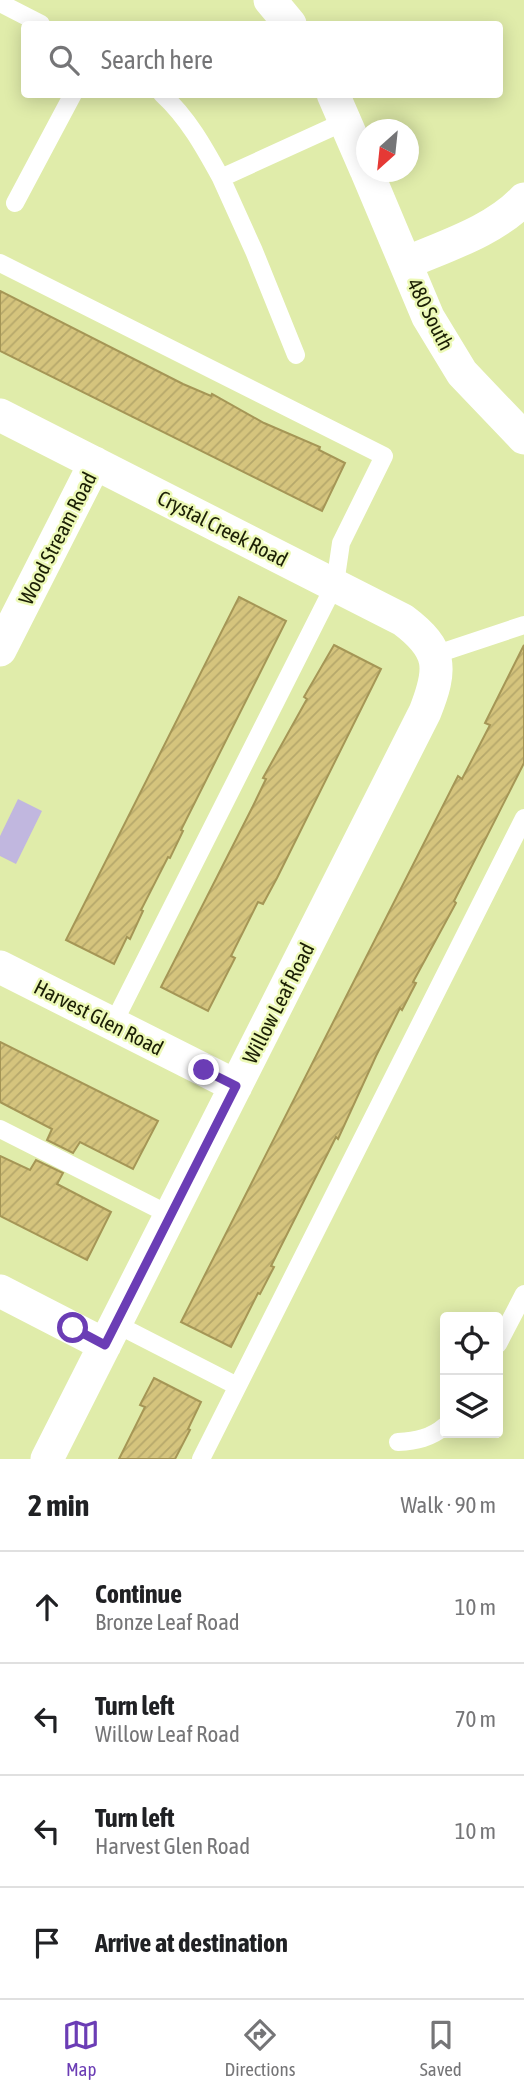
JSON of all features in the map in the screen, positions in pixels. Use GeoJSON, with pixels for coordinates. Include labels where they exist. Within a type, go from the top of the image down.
{"type":"FeatureCollection","features":[{"type":"Feature","properties":{"kind":"street"},"geometry":{"type":"LineString","coordinates":[[270,0],[288,21]]}},
{"type":"Feature","properties":{"kind":"street","name":"480 South"},"geometry":{"type":"LineString","coordinates":[[339,108],[356,146]]}},
{"type":"Feature","properties":{"kind":"street","name":"480 South"},"geometry":{"type":"LineString","coordinates":[[372,182],[429,317],[462,373],[522,433]]}},
{"type":"Feature","properties":{"kind":"street"},"geometry":{"type":"LineString","coordinates":[[405,263],[494,222],[524,199]]}},
{"type":"Feature","properties":{"kind":"street","name":"Crystal Creek Road"},"geometry":{"type":"LineString","coordinates":[[0,415],[403,620],[425,637],[434,655]]}},
{"type":"Feature","properties":{"kind":"street","name":"Wood Stream Road"},"geometry":{"type":"LineString","coordinates":[[0,650],[95,463]]}},
{"type":"Feature","properties":{"kind":"street","name":"Willow Leaf Road"},"geometry":{"type":"LineString","coordinates":[[47,1459],[425,712],[435,687],[434,655]]}},
{"type":"Feature","properties":{"kind":"street","name":"Harvest Glen Road"},"geometry":{"type":"LineString","coordinates":[[0,967],[236,1086]]}},
{"type":"Feature","properties":{"kind":"street"},"geometry":{"type":"LineString","coordinates":[[0,1291],[110,1334]]}},
{"type":"Feature","properties":{"kind":"lane"},"geometry":{"type":"LineString","coordinates":[[0,3],[35,21]]}},
{"type":"Feature","properties":{"kind":"lane"},"geometry":{"type":"LineString","coordinates":[[15,203],[71,98]]}},
{"type":"Feature","properties":{"kind":"lane"},"geometry":{"type":"LineString","coordinates":[[166,98],[198,136],[221,178],[296,355]]}},
{"type":"Feature","properties":{"kind":"lane"},"geometry":{"type":"LineString","coordinates":[[221,178],[339,108]]}},
{"type":"Feature","properties":{"kind":"lane"},"geometry":{"type":"LineString","coordinates":[[0,263],[384,456],[341,543],[335,584],[113,1024]]}},
{"type":"Feature","properties":{"kind":"lane"},"geometry":{"type":"LineString","coordinates":[[434,655],[524,625]]}},
{"type":"Feature","properties":{"kind":"lane"},"geometry":{"type":"LineString","coordinates":[[201,1459],[524,818]]}},
{"type":"Feature","properties":{"kind":"lane"},"geometry":{"type":"LineString","coordinates":[[0,1129],[170,1215]]}},
{"type":"Feature","properties":{"kind":"lane"},"geometry":{"type":"LineString","coordinates":[[503,1334],[524,1294]]}},
{"type":"Feature","properties":{"kind":"lane"},"geometry":{"type":"LineString","coordinates":[[110,1334],[237,1386]]}},
{"type":"Feature","properties":{"kind":"lane"},"geometry":{"type":"LineString","coordinates":[[397,1442],[423,1438],[440,1430]]}},
{"type":"Feature","properties":{"kind":"shaded area"},"geometry":{"type":"Polygon","coordinates":[[[18,799],[42,811],[16,864],[0,856],[0,836],[18,799]]]}},
{"type":"Feature","properties":{"kind":"building"},"geometry":{"type":"Polygon","coordinates":[[[0,291],[183,384],[211,396],[212,394],[264,423],[320,447],[319,450],[345,463],[322,511],[0,351],[0,291]]]}},
{"type":"Feature","properties":{"kind":"building"},"geometry":{"type":"Polygon","coordinates":[[[239,597],[286,621],[181,830],[183,831],[170,858],[168,857],[141,910],[143,911],[130,939],[127,937],[114,964],[66,940],[239,597]]]}},
{"type":"Feature","properties":{"kind":"building"},"geometry":{"type":"Polygon","coordinates":[[[334,645],[381,669],[277,878],[263,904],[258,902],[231,956],[235,958],[208,1011],[161,987],[253,806],[266,779],[263,778],[334,645]]]}},
{"type":"Feature","properties":{"kind":"building"},"geometry":{"type":"Polygon","coordinates":[[[524,645],[524,763],[454,901],[456,903],[413,982],[416,983],[376,1056],[338,1139],[336,1137],[271,1266],[274,1267],[231,1347],[181,1322],[458,776],[462,779],[490,725],[485,723],[524,645]]]}},
{"type":"Feature","properties":{"kind":"building"},"geometry":{"type":"Polygon","coordinates":[[[0,1042],[158,1121],[133,1169],[80,1142],[73,1153],[47,1140],[52,1129],[0,1102],[0,1042]]]}},
{"type":"Feature","properties":{"kind":"building"},"geometry":{"type":"Polygon","coordinates":[[[0,1156],[30,1170],[36,1160],[63,1173],[57,1184],[111,1212],[87,1260],[0,1216],[0,1156]]]}},
{"type":"Feature","properties":{"kind":"building"},"geometry":{"type":"Polygon","coordinates":[[[154,1378],[201,1402],[188,1429],[190,1430],[175,1459],[119,1459],[145,1407],[140,1405],[154,1378]]]}},
{"type":"Feature","properties":{"kind":"route"},"geometry":{"type":"LineString","coordinates":[[73,1328],[105,1345],[236,1086],[204,1070]]}}]}
